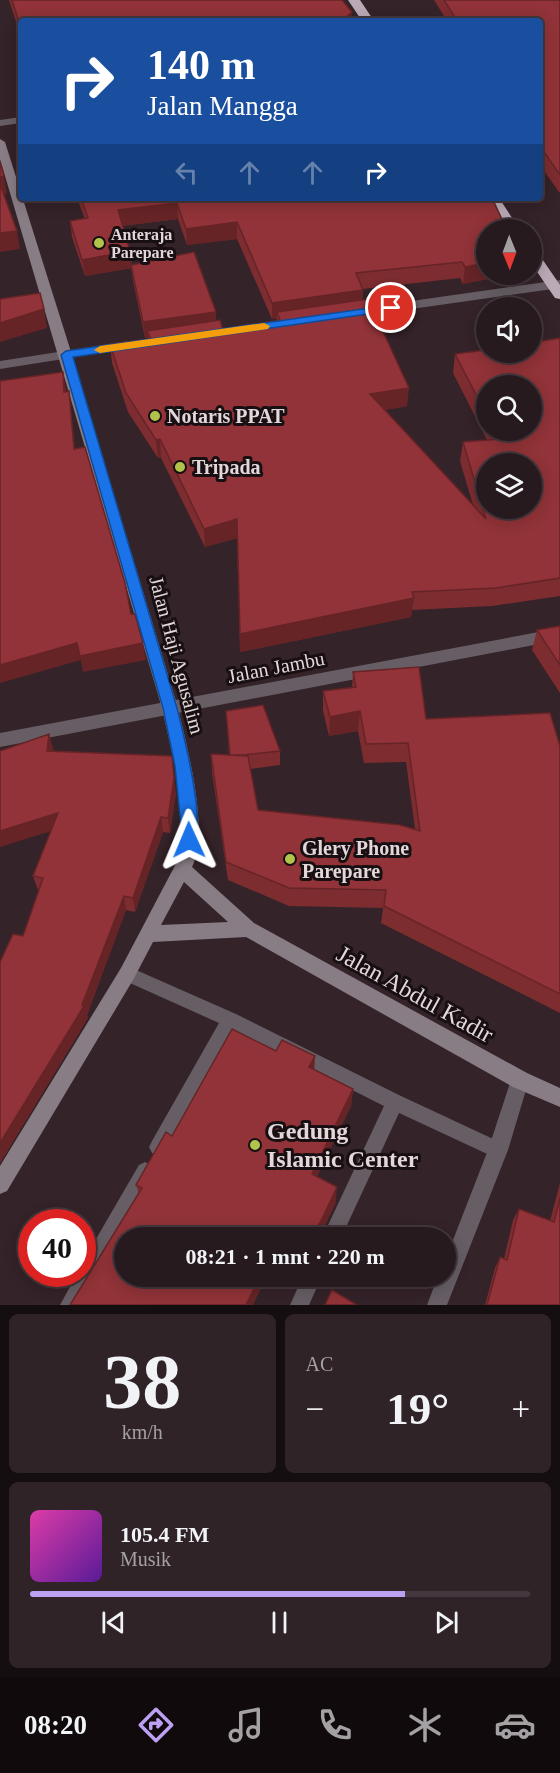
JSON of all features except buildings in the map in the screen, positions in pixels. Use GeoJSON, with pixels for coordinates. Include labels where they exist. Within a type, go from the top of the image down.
{"type":"FeatureCollection","features":[{"type":"Feature","properties":{"kind":"highway"},"geometry":{"type":"LineString","coordinates":[[354,0],[366,18]]}},
{"type":"Feature","properties":{"kind":"highway"},"geometry":{"type":"LineString","coordinates":[[494,201],[506,219]]}},
{"type":"Feature","properties":{"kind":"highway"},"geometry":{"type":"LineString","coordinates":[[542,267],[558,288]]}},
{"type":"Feature","properties":{"kind":"street"},"geometry":{"type":"LineString","coordinates":[[0,123],[18,120]]}},
{"type":"Feature","properties":{"kind":"street","name":"Jalan Haji Agusalim"},"geometry":{"type":"LineString","coordinates":[[0,142],[18,200]]}},
{"type":"Feature","properties":{"kind":"street","name":"Jalan Haji Agusalim"},"geometry":{"type":"LineString","coordinates":[[0,1184],[149,934],[188,857],[190,824],[183,766],[170,708],[18,201]]}},
{"type":"Feature","properties":{"kind":"street"},"geometry":{"type":"LineString","coordinates":[[339,315],[558,288]]}},
{"type":"Feature","properties":{"kind":"street"},"geometry":{"type":"LineString","coordinates":[[0,365],[138,344]]}},
{"type":"Feature","properties":{"kind":"street","name":"Jalan Jambu"},"geometry":{"type":"LineString","coordinates":[[0,740],[560,634]]}},
{"type":"Feature","properties":{"kind":"street","name":"Jalan Abdul Kadir"},"geometry":{"type":"LineString","coordinates":[[182,869],[248,929],[520,1080],[560,1098]]}},
{"type":"Feature","properties":{"kind":"street"},"geometry":{"type":"LineString","coordinates":[[149,934],[248,929]]}},
{"type":"Feature","properties":{"kind":"street"},"geometry":{"type":"LineString","coordinates":[[437,1305],[498,1150],[520,1080]]}},
{"type":"Feature","properties":{"kind":"lane"},"geometry":{"type":"LineString","coordinates":[[127,974],[230,1020],[498,1150]]}},
{"type":"Feature","properties":{"kind":"lane"},"geometry":{"type":"LineString","coordinates":[[69,1305],[230,1020]]}},
{"type":"Feature","properties":{"kind":"lane"},"geometry":{"type":"LineString","coordinates":[[336,1227],[395,1102]]}},
{"type":"Feature","properties":{"kind":"lane"},"geometry":{"type":"LineString","coordinates":[[299,1305],[308,1287]]}},
{"type":"Feature","properties":{"kind":"slow traffic"},"geometry":{"type":"LineString","coordinates":[[100,350],[264,326]]}},
{"type":"Feature","properties":{"kind":"place","name":"Anteraja Parepare"},"geometry":{"type":"Point","coordinates":[99,243]}},
{"type":"Feature","properties":{"kind":"place","name":"Notaris PPAT"},"geometry":{"type":"Point","coordinates":[155,416]}},
{"type":"Feature","properties":{"kind":"place","name":"Tripada"},"geometry":{"type":"Point","coordinates":[180,467]}},
{"type":"Feature","properties":{"kind":"place","name":"Glery Phone Parepare"},"geometry":{"type":"Point","coordinates":[290,859]}},
{"type":"Feature","properties":{"kind":"place","name":"Gedung Islamic Center"},"geometry":{"type":"Point","coordinates":[255,1145]}},
{"type":"Feature","properties":{"kind":"route"},"geometry":{"type":"LineString","coordinates":[[189,840],[190,824],[183,766],[170,708],[66,355],[391,308]]}}]}
